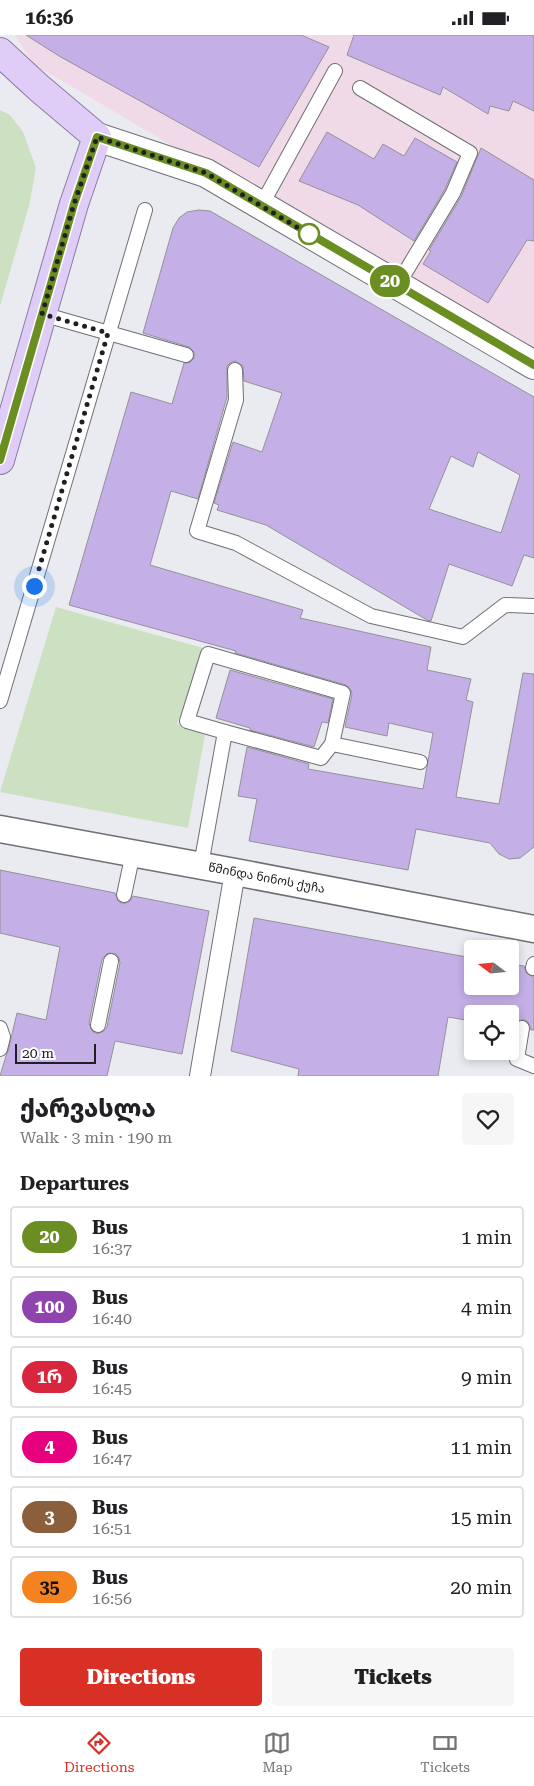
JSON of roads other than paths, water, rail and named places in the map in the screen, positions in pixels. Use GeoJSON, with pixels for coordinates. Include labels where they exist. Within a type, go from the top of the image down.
{"type":"FeatureCollection","features":[{"type":"Feature","properties":{"kind":"main road"},"geometry":{"type":"LineString","coordinates":[[0,52],[97,137],[206,173],[534,365]]}},
{"type":"Feature","properties":{"kind":"main road"},"geometry":{"type":"LineString","coordinates":[[0,460],[74,204],[97,137]]}},
{"type":"Feature","properties":{"kind":"street","name":"წმინდა ნინოს ქუჩა"},"geometry":{"type":"LineString","coordinates":[[0,829],[235,871],[534,929]]}},
{"type":"Feature","properties":{"kind":"street"},"geometry":{"type":"LineString","coordinates":[[200,1076],[235,871]]}},
{"type":"Feature","properties":{"kind":"lane"},"geometry":{"type":"LineString","coordinates":[[261,206],[335,71]]}},
{"type":"Feature","properties":{"kind":"lane"},"geometry":{"type":"LineString","coordinates":[[360,88],[470,153],[453,193],[398,285]]}},
{"type":"Feature","properties":{"kind":"lane"},"geometry":{"type":"LineString","coordinates":[[0,701],[145,210]]}},
{"type":"Feature","properties":{"kind":"lane"},"geometry":{"type":"LineString","coordinates":[[42,314],[186,355]]}},
{"type":"Feature","properties":{"kind":"lane"},"geometry":{"type":"LineString","coordinates":[[236,369],[236,400],[197,531],[236,543],[371,616],[463,637],[505,605],[534,606]]}},
{"type":"Feature","properties":{"kind":"lane"},"geometry":{"type":"LineString","coordinates":[[208,654],[343,693],[332,744],[321,758],[188,721],[208,654]]}},
{"type":"Feature","properties":{"kind":"lane"},"geometry":{"type":"LineString","coordinates":[[201,865],[225,731]]}},
{"type":"Feature","properties":{"kind":"lane"},"geometry":{"type":"LineString","coordinates":[[332,744],[420,762]]}},
{"type":"Feature","properties":{"kind":"lane"},"geometry":{"type":"LineString","coordinates":[[124,895],[133,853]]}},
{"type":"Feature","properties":{"kind":"lane"},"geometry":{"type":"LineString","coordinates":[[98,1025],[111,961]]}},
{"type":"Feature","properties":{"kind":"lane"},"geometry":{"type":"LineString","coordinates":[[0,1028],[3,1037],[0,1049]]}},
{"type":"Feature","properties":{"kind":"lane"},"geometry":{"type":"LineString","coordinates":[[522,1028],[516,1059],[534,1066]]}}]}
